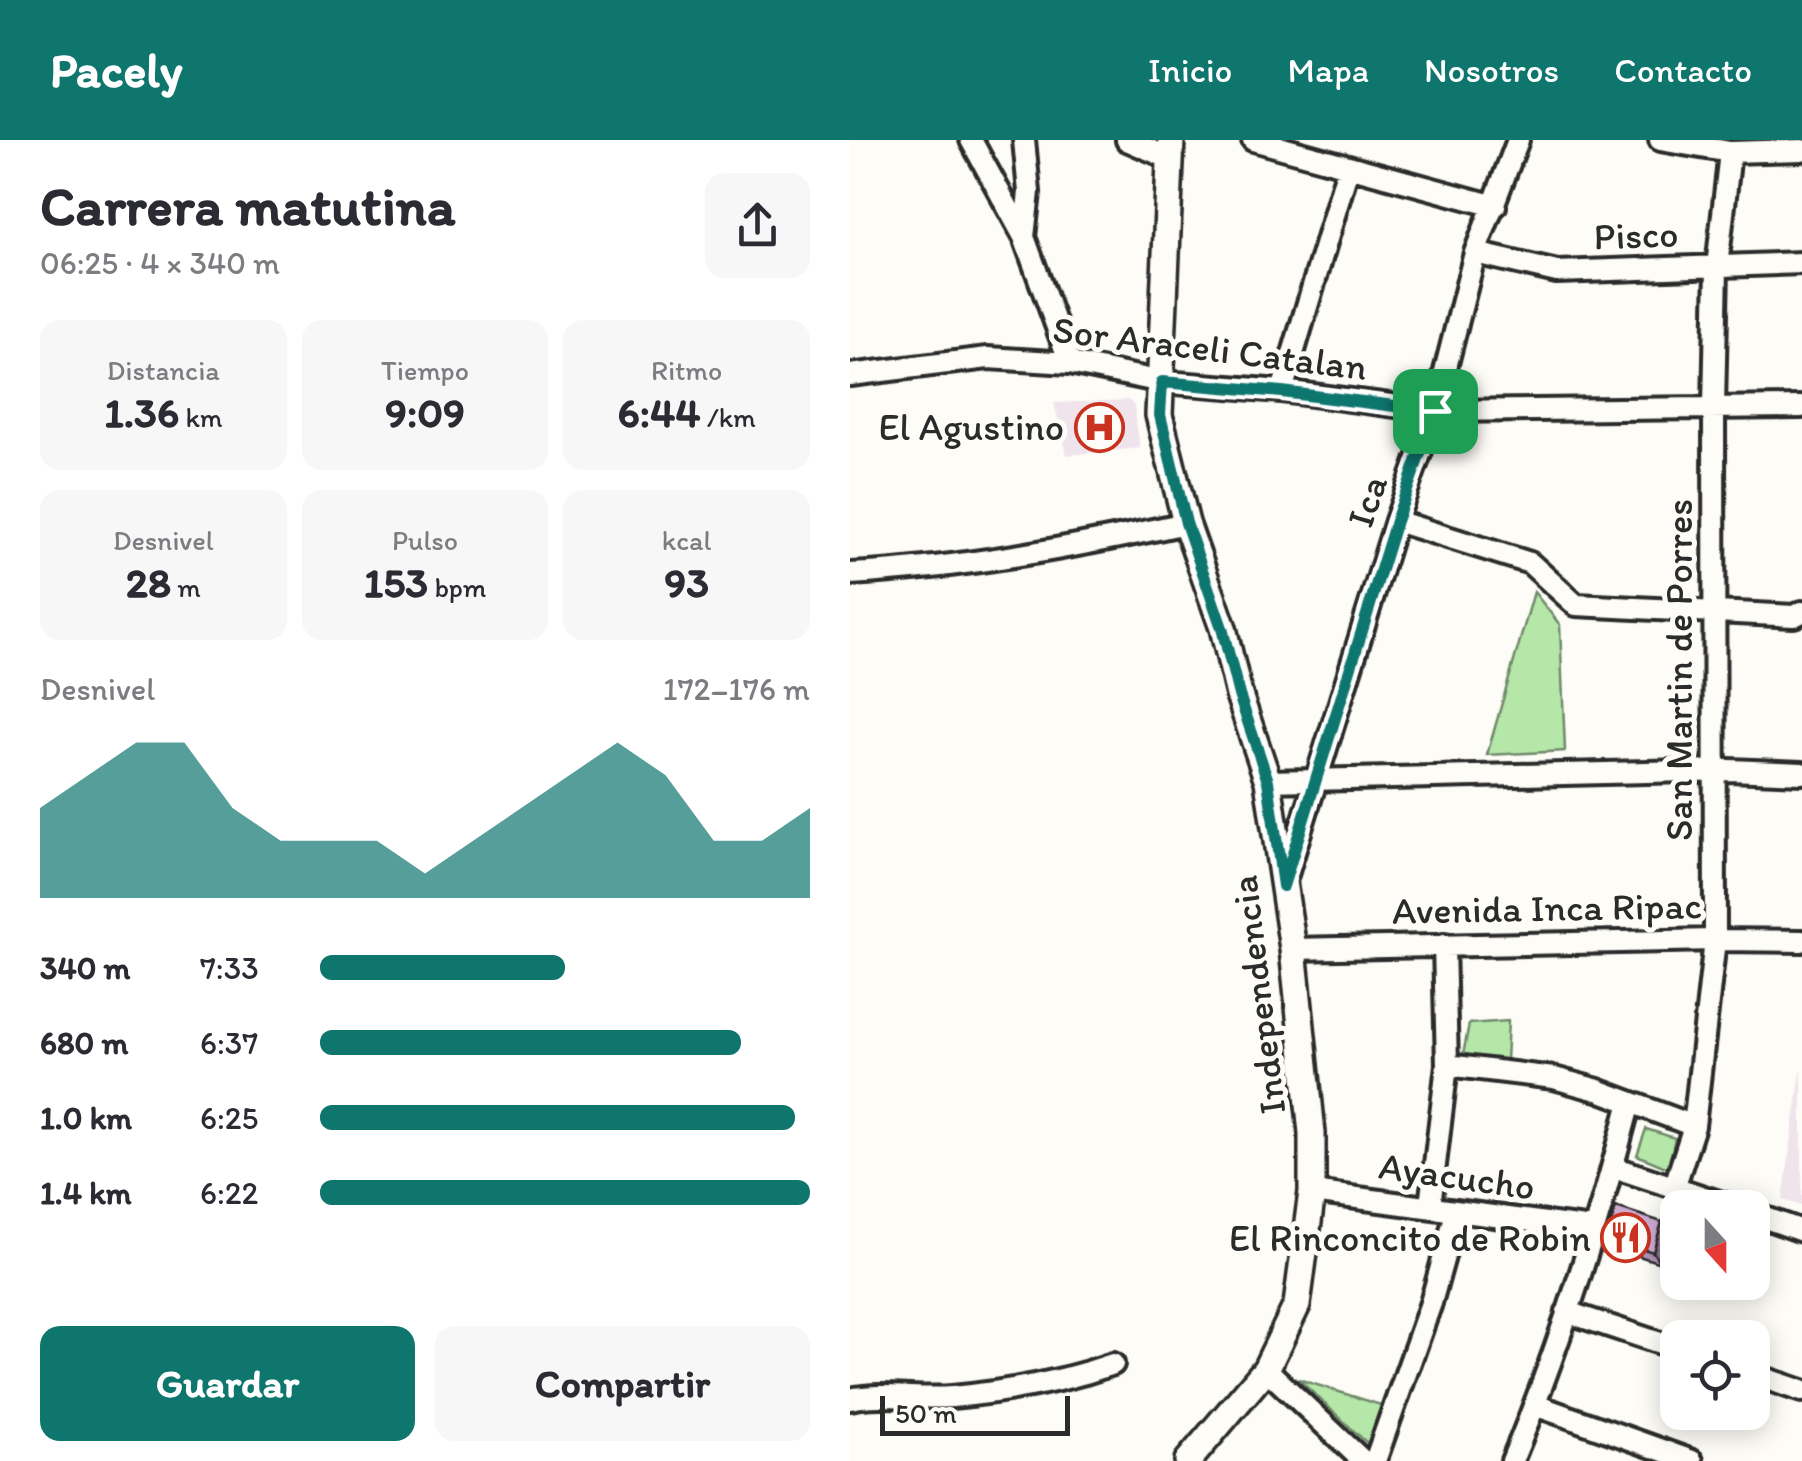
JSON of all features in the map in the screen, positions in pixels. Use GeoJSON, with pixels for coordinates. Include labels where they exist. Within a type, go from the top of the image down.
{"type":"FeatureCollection","features":[{"type":"Feature","properties":{"kind":"street"},"geometry":{"type":"LineString","coordinates":[[971,140],[1024,237],[1070,362]]}},
{"type":"Feature","properties":{"kind":"street"},"geometry":{"type":"LineString","coordinates":[[1024,140],[1029,192],[1024,237]]}},
{"type":"Feature","properties":{"kind":"street"},"geometry":{"type":"LineString","coordinates":[[1127,140],[1171,149]]}},
{"type":"Feature","properties":{"kind":"street"},"geometry":{"type":"LineString","coordinates":[[1252,140],[1495,206]]}},
{"type":"Feature","properties":{"kind":"street","name":"Ica"},"geometry":{"type":"LineString","coordinates":[[1283,886],[1396,521],[1435,411],[1475,253],[1518,140]]}},
{"type":"Feature","properties":{"kind":"street"},"geometry":{"type":"LineString","coordinates":[[1660,140],[1705,144],[1730,152],[1802,150]]}},
{"type":"Feature","properties":{"kind":"street","name":"Independencia"},"geometry":{"type":"LineString","coordinates":[[1171,149],[1160,415],[1186,523],[1268,781],[1293,949],[1312,1133],[1312,1192],[1297,1305],[1266,1368],[1188,1461]]}},
{"type":"Feature","properties":{"kind":"street","name":"San Martin de Porres"},"geometry":{"type":"LineString","coordinates":[[1676,1185],[1694,1126],[1714,940],[1714,406],[1717,267],[1730,152]]}},
{"type":"Feature","properties":{"kind":"street"},"geometry":{"type":"LineString","coordinates":[[1282,392],[1348,168]]}},
{"type":"Feature","properties":{"kind":"street","name":"Pisco"},"geometry":{"type":"LineString","coordinates":[[1475,253],[1557,272],[1802,263]]}},
{"type":"Feature","properties":{"kind":"street","name":"Sor Araceli Catalan"},"geometry":{"type":"LineString","coordinates":[[850,375],[988,358],[1070,362],[1162,382],[1435,411],[1802,407]]}},
{"type":"Feature","properties":{"kind":"street"},"geometry":{"type":"LineString","coordinates":[[1396,521],[1530,563],[1576,606],[1794,616],[1802,612]]}},
{"type":"Feature","properties":{"kind":"street"},"geometry":{"type":"LineString","coordinates":[[850,574],[934,568],[1097,542],[1186,523]]}},
{"type":"Feature","properties":{"kind":"street"},"geometry":{"type":"LineString","coordinates":[[1268,781],[1802,773]]}},
{"type":"Feature","properties":{"kind":"street","name":"Avenida Inca Ripac"},"geometry":{"type":"LineString","coordinates":[[1293,949],[1714,940],[1802,942]]}},
{"type":"Feature","properties":{"kind":"street"},"geometry":{"type":"LineString","coordinates":[[1430,1206],[1446,1064],[1444,946]]}},
{"type":"Feature","properties":{"kind":"street"},"geometry":{"type":"LineString","coordinates":[[1446,1064],[1554,1078],[1694,1126]]}},
{"type":"Feature","properties":{"kind":"street"},"geometry":{"type":"LineString","coordinates":[[1512,1461],[1567,1312],[1630,1102]]}},
{"type":"Feature","properties":{"kind":"street"},"geometry":{"type":"LineString","coordinates":[[1613,1167],[1689,1190]]}},
{"type":"Feature","properties":{"kind":"street","name":"Ayacucho"},"geometry":{"type":"LineString","coordinates":[[1312,1192],[1592,1229]]}},
{"type":"Feature","properties":{"kind":"street"},"geometry":{"type":"LineString","coordinates":[[1375,1461],[1431,1304],[1456,1212]]}},
{"type":"Feature","properties":{"kind":"street"},"geometry":{"type":"LineString","coordinates":[[1770,1220],[1802,1232]]}},
{"type":"Feature","properties":{"kind":"street"},"geometry":{"type":"LineString","coordinates":[[1567,1312],[1660,1343]]}},
{"type":"Feature","properties":{"kind":"street"},"geometry":{"type":"LineString","coordinates":[[850,1399],[950,1397],[1076,1377],[1113,1364]]}},
{"type":"Feature","properties":{"kind":"street"},"geometry":{"type":"LineString","coordinates":[[1266,1368],[1363,1461]]}},
{"type":"Feature","properties":{"kind":"street"},"geometry":{"type":"LineString","coordinates":[[1770,1380],[1802,1391]]}},
{"type":"Feature","properties":{"kind":"street"},"geometry":{"type":"LineString","coordinates":[[1535,1405],[1692,1461]]}},
{"type":"Feature","properties":{"kind":"shaded area","name":"El Agustino"},"geometry":{"type":"Polygon","coordinates":[[[1128,400],[1134,406],[1140,448],[1067,455],[1054,403],[1128,400]]]}},
{"type":"Feature","properties":{"kind":"shaded area"},"geometry":{"type":"Polygon","coordinates":[[[1802,1072],[1802,1206],[1783,1200],[1802,1072]]]}},
{"type":"Feature","properties":{"kind":"green space"},"geometry":{"type":"Polygon","coordinates":[[[1534,592],[1560,625],[1565,751],[1487,755],[1534,592]]]}},
{"type":"Feature","properties":{"kind":"green space"},"geometry":{"type":"Polygon","coordinates":[[[1508,1021],[1506,1061],[1463,1055],[1469,1024],[1508,1021]]]}},
{"type":"Feature","properties":{"kind":"green space"},"geometry":{"type":"Polygon","coordinates":[[[1646,1129],[1675,1138],[1668,1168],[1637,1155],[1646,1129]]]}},
{"type":"Feature","properties":{"kind":"green space"},"geometry":{"type":"Polygon","coordinates":[[[1298,1379],[1381,1405],[1369,1445],[1298,1379]]]}},
{"type":"Feature","properties":{"kind":"building"},"geometry":{"type":"Polygon","coordinates":[[[1616,1207],[1660,1221],[1653,1252],[1607,1238],[1616,1207]]]}},
{"type":"Feature","properties":{"kind":"place","name":"El Agustino"},"geometry":{"type":"Point","coordinates":[1099,427]}},
{"type":"Feature","properties":{"kind":"place","name":"El Rinconcito de Robin"},"geometry":{"type":"Point","coordinates":[1626,1238]}},
{"type":"Feature","properties":{"kind":"route"},"geometry":{"type":"LineString","coordinates":[[1162,382],[1435,411],[1396,521],[1283,886],[1268,781],[1186,523],[1160,415],[1162,382]]}}]}
